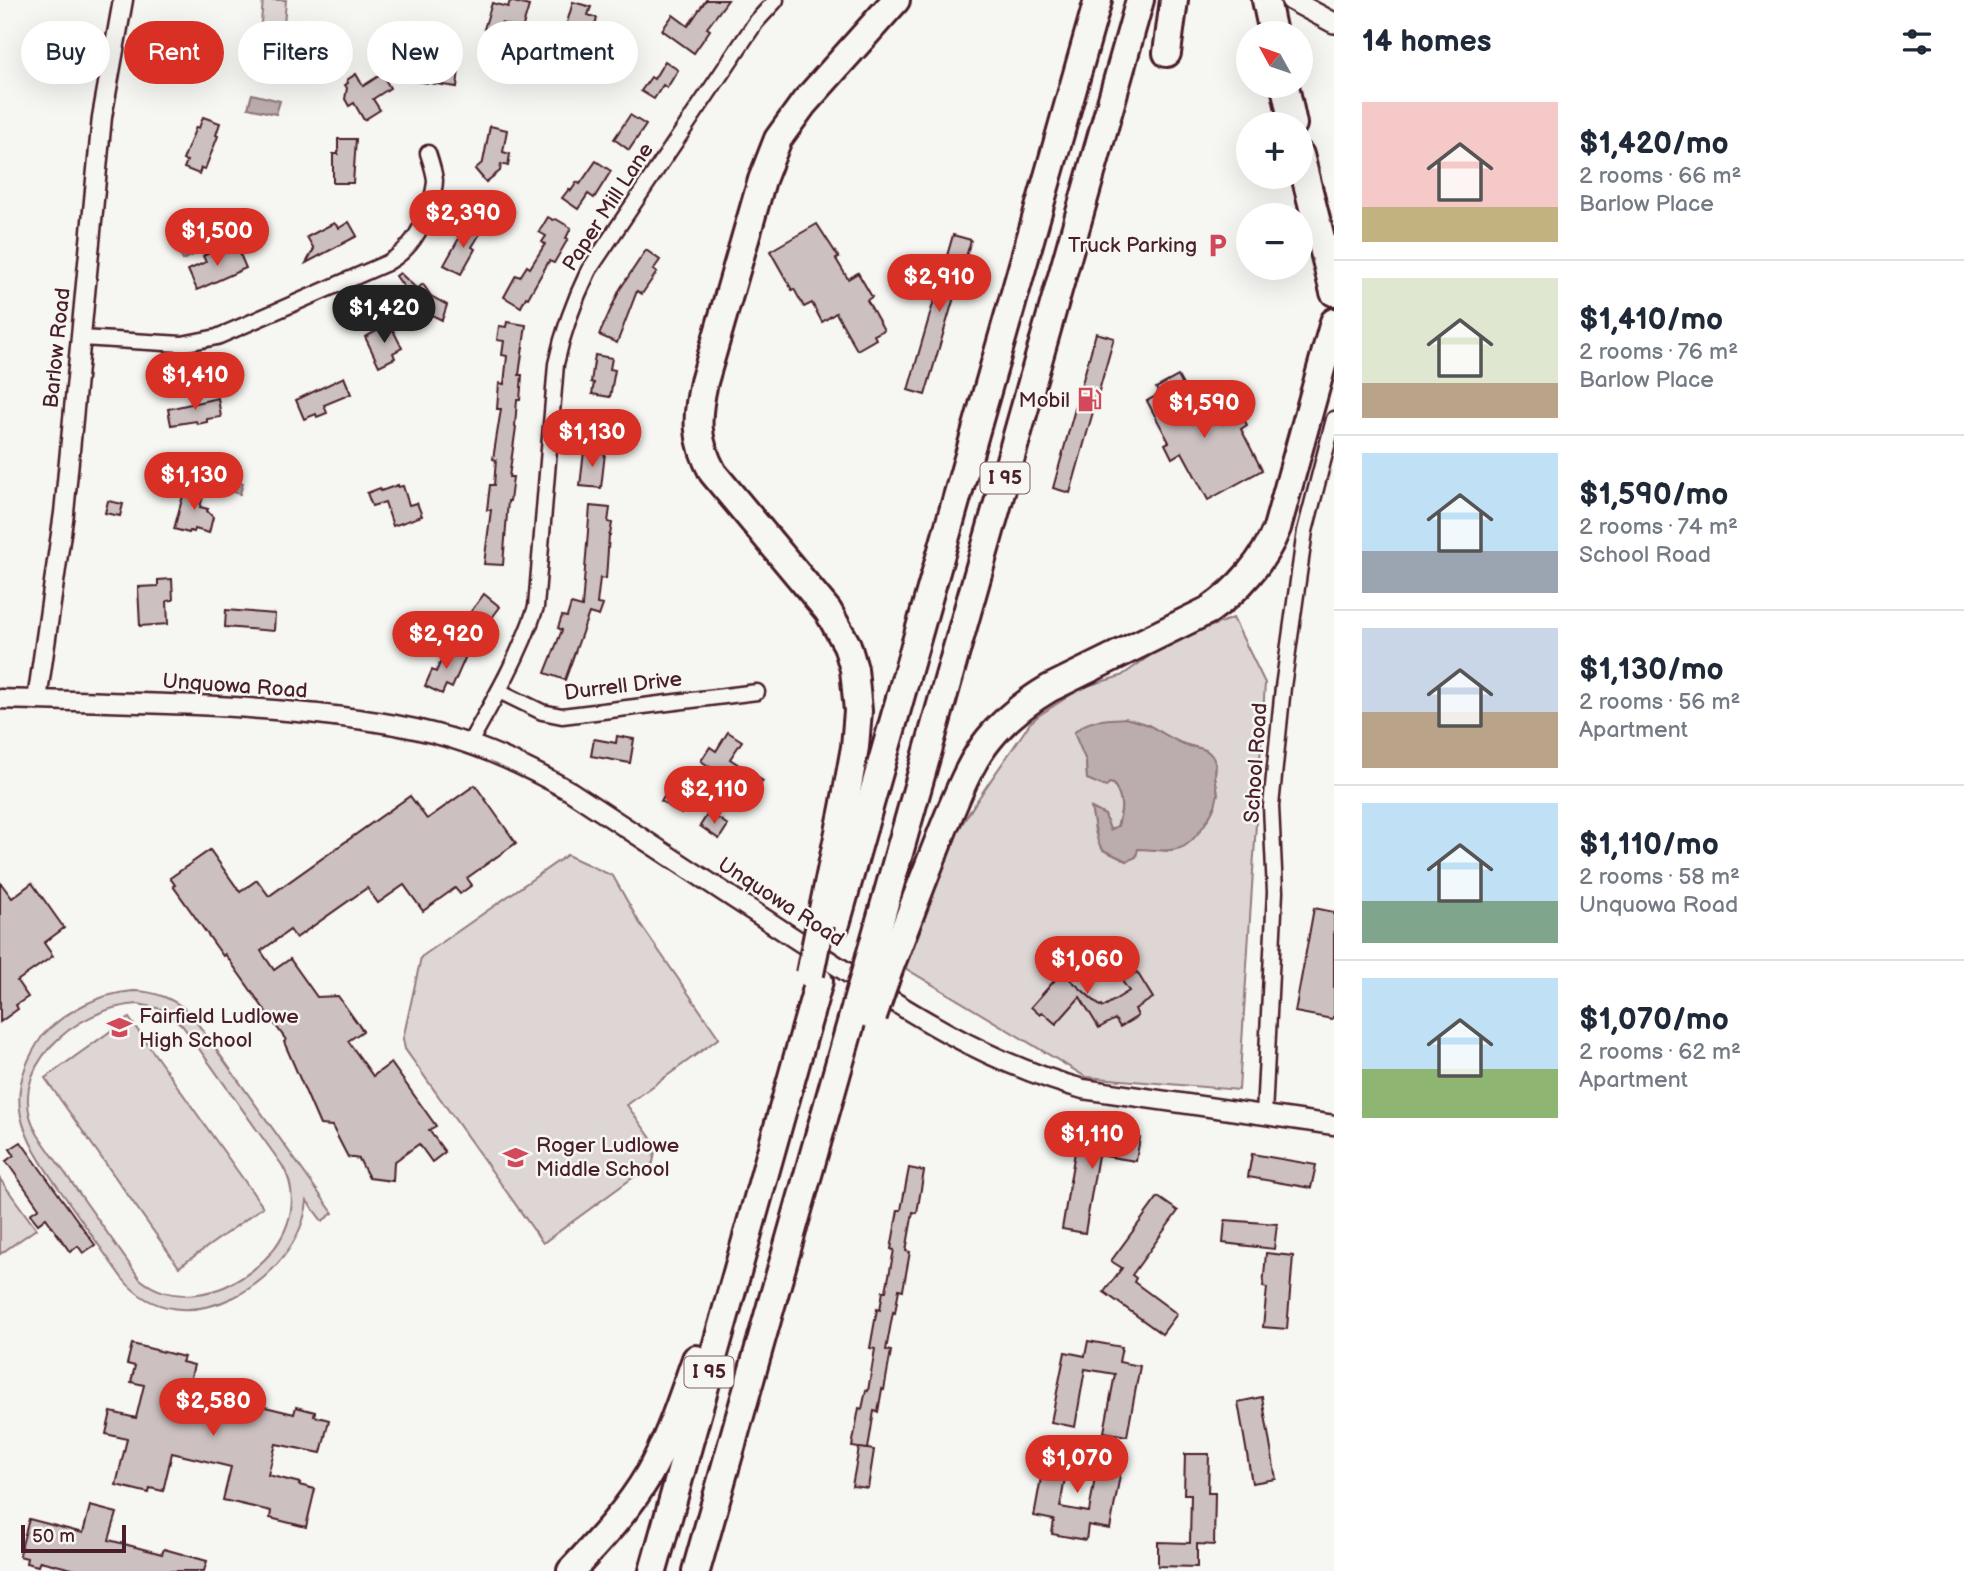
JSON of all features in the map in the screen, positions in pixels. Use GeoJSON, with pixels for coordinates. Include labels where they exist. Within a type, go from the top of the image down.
{"type":"FeatureCollection","features":[{"type":"Feature","properties":{"kind":"highway"},"geometry":{"type":"LineString","coordinates":[[827,928],[855,747],[858,704],[854,669],[847,645],[828,611],[713,473],[701,447],[698,415],[704,382],[762,180],[778,139],[804,103],[896,0]]}},
{"type":"Feature","properties":{"kind":"highway","name":"I 95"},"geometry":{"type":"LineString","coordinates":[[653,1571],[793,1076],[827,928],[1098,0]]}},
{"type":"Feature","properties":{"kind":"highway","name":"I 95"},"geometry":{"type":"LineString","coordinates":[[696,1571],[803,1192],[880,963],[1140,0]]}},
{"type":"Feature","properties":{"kind":"highway"},"geometry":{"type":"LineString","coordinates":[[1167,53],[1174,0]]}},
{"type":"Feature","properties":{"kind":"highway"},"geometry":{"type":"LineString","coordinates":[[1266,0],[1270,21]]}},
{"type":"Feature","properties":{"kind":"highway"},"geometry":{"type":"LineString","coordinates":[[1308,189],[1334,292]]}},
{"type":"Feature","properties":{"kind":"highway"},"geometry":{"type":"LineString","coordinates":[[880,963],[926,870],[977,756],[1001,725],[1031,699],[1050,688],[1209,610],[1232,592],[1265,554],[1278,528],[1334,322]]}},
{"type":"Feature","properties":{"kind":"highway"},"geometry":{"type":"LineString","coordinates":[[571,1571],[638,1492],[659,1454],[765,1174]]}},
{"type":"Feature","properties":{"kind":"highway"},"geometry":{"type":"LineString","coordinates":[[712,1571],[758,1352]]}},
{"type":"Feature","properties":{"kind":"main road"},"geometry":{"type":"LineString","coordinates":[[1291,0],[1334,23]]}},
{"type":"Feature","properties":{"kind":"street","name":"Barlow Road"},"geometry":{"type":"LineString","coordinates":[[37,700],[64,513],[102,117],[123,0]]}},
{"type":"Feature","properties":{"kind":"street","name":"Paper Mill Lane"},"geometry":{"type":"LineString","coordinates":[[469,744],[499,691],[536,607],[556,365],[562,334],[573,303],[589,270],[748,33],[776,0]]}},
{"type":"Feature","properties":{"kind":"street"},"geometry":{"type":"LineString","coordinates":[[81,338],[182,344],[217,337],[387,263],[409,246],[424,223],[435,178],[428,153]]}},
{"type":"Feature","properties":{"kind":"street","name":"School Road"},"geometry":{"type":"LineString","coordinates":[[1264,1115],[1275,892],[1271,815],[1273,780],[1305,531],[1334,419]]}},
{"type":"Feature","properties":{"kind":"street","name":"Durrell Drive"},"geometry":{"type":"LineString","coordinates":[[499,691],[542,712],[562,716],[757,692]]}},
{"type":"Feature","properties":{"kind":"street","name":"Unquowa Road"},"geometry":{"type":"LineString","coordinates":[[0,699],[255,707],[424,730],[469,744],[524,767],[570,792],[837,966],[986,1054],[1030,1073],[1083,1089],[1334,1125]]}},
{"type":"Feature","properties":{"kind":"shaded area"},"geometry":{"type":"Polygon","coordinates":[[[263,0],[286,0],[284,21],[261,21],[263,0]]]}},
{"type":"Feature","properties":{"kind":"shaded area"},"geometry":{"type":"Polygon","coordinates":[[[252,94],[280,101],[276,114],[248,108],[252,94]]]}},
{"type":"Feature","properties":{"kind":"shaded area"},"geometry":{"type":"Polygon","coordinates":[[[200,238],[208,252],[204,254],[202,251],[183,260],[177,249],[200,238]]]}},
{"type":"Feature","properties":{"kind":"shaded area"},"geometry":{"type":"Polygon","coordinates":[[[219,477],[243,483],[240,494],[216,487],[219,477]]]}},
{"type":"Feature","properties":{"kind":"shaded area"},"geometry":{"type":"Polygon","coordinates":[[[1233,618],[1265,683],[1239,1090],[1086,1077],[905,968],[933,884],[955,836],[1030,723],[1083,687],[1121,676],[1185,636],[1233,618]],[[1159,731],[1086,761],[1087,779],[1114,784],[1120,800],[1117,826],[1110,830],[1105,815],[1092,808],[1095,832],[1103,850],[1126,861],[1137,849],[1167,851],[1218,794],[1216,764],[1206,750],[1174,741],[1159,731]]]}},
{"type":"Feature","properties":{"kind":"shaded area"},"geometry":{"type":"Polygon","coordinates":[[[1125,718],[1146,724],[1183,744],[1207,751],[1215,761],[1218,793],[1208,819],[1186,845],[1170,850],[1138,849],[1136,857],[1127,861],[1103,850],[1098,842],[1091,808],[1105,815],[1110,830],[1118,826],[1121,800],[1114,784],[1109,783],[1106,787],[1087,779],[1086,761],[1074,733],[1091,722],[1125,718]]]}},
{"type":"Feature","properties":{"kind":"shaded area"},"geometry":{"type":"Polygon","coordinates":[[[567,855],[613,876],[639,922],[719,1038],[627,1105],[656,1145],[653,1163],[543,1243],[405,1049],[403,1039],[421,957],[567,855]]]}},
{"type":"Feature","properties":{"kind":"shaded area"},"geometry":{"type":"Polygon","coordinates":[[[133,991],[156,994],[170,999],[190,1013],[333,1213],[322,1221],[307,1201],[299,1230],[283,1257],[261,1280],[234,1297],[204,1307],[175,1308],[147,1299],[122,1278],[46,1170],[26,1133],[21,1115],[19,1096],[22,1077],[43,1035],[62,1018],[84,1005],[133,991]],[[138,1004],[115,1008],[91,1017],[70,1030],[51,1046],[37,1066],[29,1088],[29,1111],[38,1135],[140,1279],[167,1292],[196,1294],[225,1286],[252,1270],[274,1248],[288,1222],[291,1194],[282,1165],[182,1025],[161,1009],[138,1004]]]}},
{"type":"Feature","properties":{"kind":"shaded area"},"geometry":{"type":"Polygon","coordinates":[[[129,1018],[263,1207],[179,1267],[45,1078],[129,1018]]]}},
{"type":"Feature","properties":{"kind":"shaded area"},"geometry":{"type":"Polygon","coordinates":[[[0,1179],[36,1229],[0,1254],[0,1179]]]}},
{"type":"Feature","properties":{"kind":"building"},"geometry":{"type":"Polygon","coordinates":[[[706,0],[728,0],[707,28],[710,30],[694,53],[662,30],[673,15],[688,26],[706,0]]]}},
{"type":"Feature","properties":{"kind":"building"},"geometry":{"type":"Polygon","coordinates":[[[510,1],[529,6],[524,21],[486,21],[492,3],[508,7],[510,1]]]}},
{"type":"Feature","properties":{"kind":"building"},"geometry":{"type":"Polygon","coordinates":[[[573,2],[591,7],[588,15],[597,18],[596,21],[567,21],[573,2]]]}},
{"type":"Feature","properties":{"kind":"building"},"geometry":{"type":"Polygon","coordinates":[[[665,61],[678,70],[667,88],[663,85],[654,99],[641,91],[651,77],[654,79],[665,61]]]}},
{"type":"Feature","properties":{"kind":"building"},"geometry":{"type":"Polygon","coordinates":[[[356,74],[363,86],[367,83],[388,84],[390,88],[373,99],[380,110],[364,120],[354,103],[349,106],[345,99],[345,85],[353,84],[353,76],[356,74]]]}},
{"type":"Feature","properties":{"kind":"building"},"geometry":{"type":"Polygon","coordinates":[[[436,84],[457,84],[457,87],[436,84]]]}},
{"type":"Feature","properties":{"kind":"building"},"geometry":{"type":"Polygon","coordinates":[[[630,115],[646,125],[629,150],[614,139],[630,115]]]}},
{"type":"Feature","properties":{"kind":"building"},"geometry":{"type":"Polygon","coordinates":[[[203,117],[220,123],[216,135],[218,136],[205,169],[201,168],[199,174],[184,168],[187,161],[183,160],[196,127],[199,128],[203,117]]]}},
{"type":"Feature","properties":{"kind":"building"},"geometry":{"type":"Polygon","coordinates":[[[490,126],[507,130],[503,152],[510,154],[508,166],[501,164],[500,171],[486,182],[475,169],[483,162],[490,126]]]}},
{"type":"Feature","properties":{"kind":"building"},"geometry":{"type":"Polygon","coordinates":[[[338,139],[356,139],[353,183],[333,183],[333,154],[338,154],[338,139]]]}},
{"type":"Feature","properties":{"kind":"building"},"geometry":{"type":"Polygon","coordinates":[[[596,161],[611,171],[594,198],[588,194],[578,209],[562,198],[577,182],[580,184],[596,161]]]}},
{"type":"Feature","properties":{"kind":"building"},"geometry":{"type":"Polygon","coordinates":[[[548,217],[571,228],[566,238],[568,239],[554,263],[549,261],[521,307],[504,297],[516,275],[520,277],[527,266],[530,268],[545,244],[542,242],[546,236],[539,232],[548,217]]]}},
{"type":"Feature","properties":{"kind":"building"},"geometry":{"type":"Polygon","coordinates":[[[349,222],[357,236],[306,263],[314,249],[307,237],[334,223],[339,228],[349,222]]]}},
{"type":"Feature","properties":{"kind":"building"},"geometry":{"type":"Polygon","coordinates":[[[467,224],[481,232],[461,274],[444,265],[467,224]]]}},
{"type":"Feature","properties":{"kind":"building"},"geometry":{"type":"Polygon","coordinates":[[[817,224],[839,258],[836,259],[848,279],[858,273],[872,297],[867,300],[884,330],[874,335],[876,339],[857,350],[836,313],[822,322],[812,303],[804,307],[770,251],[817,224]]]}},
{"type":"Feature","properties":{"kind":"building"},"geometry":{"type":"Polygon","coordinates":[[[953,235],[971,240],[925,395],[908,390],[953,235]]]}},
{"type":"Feature","properties":{"kind":"building"},"geometry":{"type":"Polygon","coordinates":[[[237,247],[246,268],[197,290],[188,270],[206,262],[203,256],[214,251],[216,256],[237,247]]]}},
{"type":"Feature","properties":{"kind":"building"},"geometry":{"type":"Polygon","coordinates":[[[646,250],[660,260],[653,270],[657,272],[642,294],[637,291],[617,343],[599,335],[620,289],[646,250]]]}},
{"type":"Feature","properties":{"kind":"building"},"geometry":{"type":"Polygon","coordinates":[[[400,273],[417,289],[423,284],[431,296],[447,305],[442,320],[424,311],[410,317],[399,301],[409,294],[396,276],[400,273]]]}},
{"type":"Feature","properties":{"kind":"building"},"geometry":{"type":"Polygon","coordinates":[[[507,322],[526,325],[519,375],[522,375],[520,400],[517,400],[509,477],[513,477],[508,501],[503,565],[484,564],[491,510],[487,510],[490,485],[494,485],[496,460],[493,459],[501,409],[497,409],[499,383],[504,384],[507,356],[502,355],[504,341],[497,340],[499,326],[506,327],[507,322]]]}},
{"type":"Feature","properties":{"kind":"building"},"geometry":{"type":"Polygon","coordinates":[[[390,324],[402,348],[393,353],[395,358],[379,366],[365,337],[390,324]]]}},
{"type":"Feature","properties":{"kind":"building"},"geometry":{"type":"Polygon","coordinates":[[[1096,333],[1114,338],[1070,493],[1053,488],[1096,333]]]}},
{"type":"Feature","properties":{"kind":"building"},"geometry":{"type":"Polygon","coordinates":[[[595,355],[612,358],[610,369],[615,370],[610,397],[592,394],[595,355]]]}},
{"type":"Feature","properties":{"kind":"building"},"geometry":{"type":"Polygon","coordinates":[[[1178,376],[1198,413],[1213,406],[1223,424],[1241,414],[1247,425],[1241,429],[1262,470],[1208,500],[1182,452],[1172,458],[1165,444],[1169,442],[1147,401],[1159,394],[1156,388],[1178,376]]]}},
{"type":"Feature","properties":{"kind":"building"},"geometry":{"type":"Polygon","coordinates":[[[344,377],[351,394],[324,405],[327,413],[304,419],[296,400],[344,377]]]}},
{"type":"Feature","properties":{"kind":"building"},"geometry":{"type":"Polygon","coordinates":[[[218,398],[221,417],[197,424],[196,421],[171,425],[168,409],[218,398]]]}},
{"type":"Feature","properties":{"kind":"building"},"geometry":{"type":"Polygon","coordinates":[[[584,451],[605,453],[601,488],[580,486],[584,451]]]}},
{"type":"Feature","properties":{"kind":"building"},"geometry":{"type":"Polygon","coordinates":[[[197,479],[207,482],[200,507],[208,509],[213,517],[209,533],[195,529],[189,533],[174,529],[184,492],[193,495],[197,479]]]}},
{"type":"Feature","properties":{"kind":"building"},"geometry":{"type":"Polygon","coordinates":[[[403,486],[409,505],[417,503],[422,516],[393,526],[385,502],[372,506],[367,493],[403,486]]]}},
{"type":"Feature","properties":{"kind":"building"},"geometry":{"type":"Polygon","coordinates":[[[108,501],[123,504],[120,516],[105,513],[108,501]]]}},
{"type":"Feature","properties":{"kind":"building"},"geometry":{"type":"Polygon","coordinates":[[[590,506],[610,508],[608,522],[612,523],[606,579],[600,578],[597,604],[603,605],[599,616],[589,613],[565,680],[545,673],[562,630],[558,628],[562,616],[567,617],[571,604],[582,607],[590,506]]]}},
{"type":"Feature","properties":{"kind":"building"},"geometry":{"type":"Polygon","coordinates":[[[172,579],[173,600],[167,601],[168,624],[140,626],[138,587],[158,586],[158,580],[172,579]]]}},
{"type":"Feature","properties":{"kind":"building"},"geometry":{"type":"Polygon","coordinates":[[[484,594],[500,607],[479,635],[463,622],[484,594]]]}},
{"type":"Feature","properties":{"kind":"building"},"geometry":{"type":"Polygon","coordinates":[[[226,610],[275,614],[274,631],[225,627],[226,610]]]}},
{"type":"Feature","properties":{"kind":"building"},"geometry":{"type":"Polygon","coordinates":[[[447,647],[466,656],[452,688],[446,685],[442,694],[425,686],[432,670],[436,672],[447,647]]]}},
{"type":"Feature","properties":{"kind":"building"},"geometry":{"type":"Polygon","coordinates":[[[728,732],[742,741],[730,759],[763,781],[753,795],[701,761],[710,747],[716,751],[728,732]]]}},
{"type":"Feature","properties":{"kind":"building"},"geometry":{"type":"Polygon","coordinates":[[[617,736],[634,739],[630,763],[591,756],[594,739],[616,743],[617,736]]]}},
{"type":"Feature","properties":{"kind":"building"},"geometry":{"type":"Polygon","coordinates":[[[475,785],[516,843],[467,878],[472,885],[460,894],[455,888],[423,911],[404,885],[378,903],[367,888],[296,938],[290,930],[261,951],[274,970],[290,959],[317,997],[338,996],[363,1031],[348,1041],[373,1076],[391,1063],[436,1126],[429,1130],[445,1152],[432,1162],[419,1144],[394,1162],[393,1181],[369,1178],[359,1159],[348,1157],[332,1126],[320,1125],[284,1042],[286,1040],[225,954],[223,956],[170,878],[210,850],[240,892],[257,880],[269,896],[410,796],[427,819],[475,785]]]}},
{"type":"Feature","properties":{"kind":"building"},"geometry":{"type":"Polygon","coordinates":[[[671,787],[691,800],[681,814],[661,801],[671,787]]]}},
{"type":"Feature","properties":{"kind":"building"},"geometry":{"type":"Polygon","coordinates":[[[709,812],[728,825],[719,839],[700,826],[709,812]]]}},
{"type":"Feature","properties":{"kind":"building"},"geometry":{"type":"Polygon","coordinates":[[[0,882],[12,898],[32,883],[64,928],[44,943],[53,956],[17,981],[28,997],[16,1005],[18,1009],[0,1022],[0,882]]]}},
{"type":"Feature","properties":{"kind":"building"},"geometry":{"type":"Polygon","coordinates":[[[1314,908],[1334,912],[1332,1019],[1295,1012],[1314,908]]]}},
{"type":"Feature","properties":{"kind":"building"},"geometry":{"type":"Polygon","coordinates":[[[1054,947],[1068,959],[1064,963],[1067,966],[1063,973],[1100,1006],[1103,1007],[1129,991],[1122,981],[1137,972],[1153,998],[1135,1009],[1138,1016],[1120,1027],[1115,1019],[1099,1028],[1080,997],[1056,1024],[1031,1007],[1055,980],[1041,968],[1046,962],[1043,960],[1054,947]]]}},
{"type":"Feature","properties":{"kind":"building"},"geometry":{"type":"Polygon","coordinates":[[[1079,1128],[1140,1138],[1136,1161],[1098,1155],[1085,1233],[1062,1229],[1079,1128]]]}},
{"type":"Feature","properties":{"kind":"building"},"geometry":{"type":"Polygon","coordinates":[[[21,1142],[95,1245],[83,1253],[78,1246],[70,1252],[46,1218],[38,1224],[30,1214],[39,1208],[6,1161],[14,1155],[10,1149],[21,1142]]]}},
{"type":"Feature","properties":{"kind":"building"},"geometry":{"type":"Polygon","coordinates":[[[1252,1154],[1316,1165],[1311,1188],[1248,1177],[1252,1154]]]}},
{"type":"Feature","properties":{"kind":"building"},"geometry":{"type":"Polygon","coordinates":[[[909,1168],[924,1171],[917,1213],[913,1212],[906,1251],[910,1252],[903,1290],[899,1289],[886,1350],[891,1351],[884,1390],[882,1389],[878,1412],[874,1411],[868,1449],[860,1448],[874,1450],[868,1488],[852,1486],[859,1448],[852,1447],[859,1408],[862,1409],[866,1390],[868,1391],[875,1349],[870,1348],[877,1309],[880,1310],[883,1291],[886,1291],[898,1210],[901,1210],[909,1168]]]}},
{"type":"Feature","properties":{"kind":"building"},"geometry":{"type":"Polygon","coordinates":[[[1158,1197],[1178,1211],[1132,1275],[1136,1278],[1134,1282],[1177,1314],[1162,1334],[1104,1292],[1122,1268],[1111,1261],[1158,1197]]]}},
{"type":"Feature","properties":{"kind":"building"},"geometry":{"type":"Polygon","coordinates":[[[1225,1220],[1277,1224],[1274,1249],[1223,1243],[1225,1220]]]}},
{"type":"Feature","properties":{"kind":"building"},"geometry":{"type":"Polygon","coordinates":[[[1266,1253],[1293,1256],[1287,1329],[1263,1327],[1267,1288],[1263,1287],[1266,1253]]]}},
{"type":"Feature","properties":{"kind":"building"},"geometry":{"type":"Polygon","coordinates":[[[1088,1341],[1122,1347],[1119,1362],[1140,1366],[1127,1436],[1104,1432],[1115,1374],[1085,1369],[1075,1427],[1051,1422],[1065,1352],[1085,1356],[1088,1341]]]}},
{"type":"Feature","properties":{"kind":"building"},"geometry":{"type":"Polygon","coordinates":[[[132,1344],[184,1357],[182,1362],[194,1365],[183,1409],[219,1418],[228,1382],[253,1388],[249,1403],[294,1414],[296,1407],[315,1412],[314,1416],[329,1420],[321,1453],[276,1444],[268,1475],[315,1489],[306,1527],[270,1518],[271,1511],[223,1500],[231,1467],[172,1453],[163,1491],[150,1488],[149,1493],[116,1485],[127,1439],[106,1434],[111,1412],[136,1418],[144,1385],[131,1382],[135,1366],[127,1364],[132,1344]]]}},
{"type":"Feature","properties":{"kind":"building"},"geometry":{"type":"Polygon","coordinates":[[[1262,1397],[1276,1479],[1252,1483],[1238,1402],[1262,1397]]]}},
{"type":"Feature","properties":{"kind":"building"},"geometry":{"type":"Polygon","coordinates":[[[1047,1445],[1070,1449],[1060,1507],[1089,1512],[1099,1454],[1123,1459],[1110,1529],[1088,1525],[1086,1540],[1052,1534],[1054,1520],[1034,1516],[1047,1445]]]}},
{"type":"Feature","properties":{"kind":"building"},"geometry":{"type":"Polygon","coordinates":[[[1185,1454],[1209,1454],[1208,1493],[1215,1493],[1214,1545],[1197,1544],[1197,1567],[1158,1566],[1158,1542],[1190,1543],[1191,1494],[1184,1494],[1185,1454]]]}},
{"type":"Feature","properties":{"kind":"building"},"geometry":{"type":"Polygon","coordinates":[[[90,1506],[117,1513],[109,1540],[162,1554],[164,1549],[207,1561],[204,1571],[80,1571],[40,1561],[38,1566],[26,1563],[27,1558],[19,1556],[29,1519],[83,1533],[90,1506]]]}},
{"type":"Feature","properties":{"kind":"place","name":"Truck Parking"},"geometry":{"type":"Point","coordinates":[1217,245]}},
{"type":"Feature","properties":{"kind":"place","name":"Mobil"},"geometry":{"type":"Point","coordinates":[1090,400]}},
{"type":"Feature","properties":{"kind":"place","name":"Fairfield Ludlowe High School"},"geometry":{"type":"Point","coordinates":[119,1028]}},
{"type":"Feature","properties":{"kind":"place","name":"Roger Ludlowe Middle School"},"geometry":{"type":"Point","coordinates":[516,1157]}}]}
